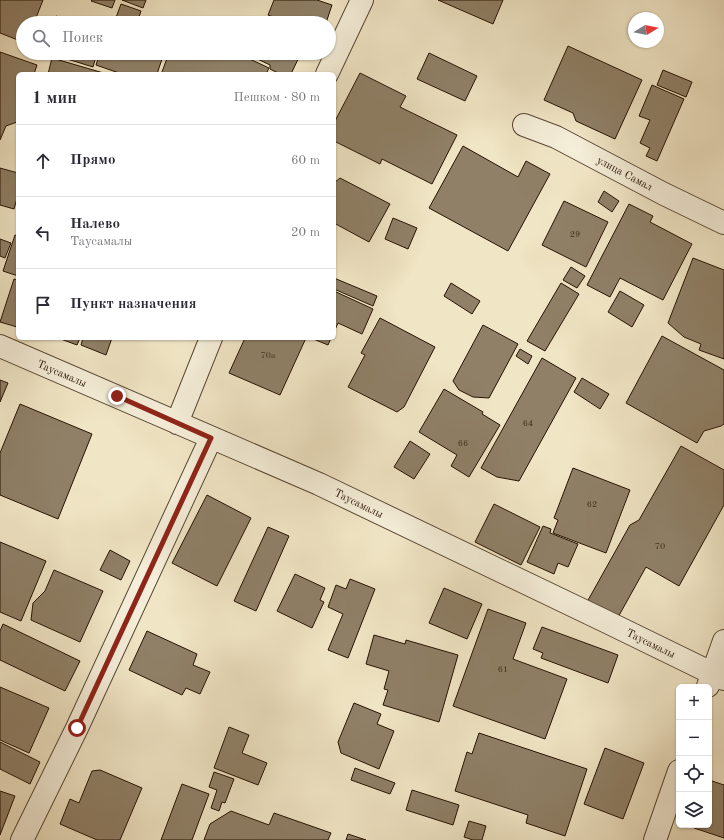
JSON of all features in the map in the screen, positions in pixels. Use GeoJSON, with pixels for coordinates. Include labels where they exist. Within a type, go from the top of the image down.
{"type":"FeatureCollection","features":[{"type":"Feature","properties":{"kind":"street"},"geometry":{"type":"LineString","coordinates":[[336,55],[362,0]]}},
{"type":"Feature","properties":{"kind":"street"},"geometry":{"type":"LineString","coordinates":[[328,72],[334,60]]}},
{"type":"Feature","properties":{"kind":"street","name":"улица Самал"},"geometry":{"type":"LineString","coordinates":[[524,125],[556,137],[664,194],[724,223]]}},
{"type":"Feature","properties":{"kind":"street"},"geometry":{"type":"LineString","coordinates":[[177,423],[210,340]]}},
{"type":"Feature","properties":{"kind":"street","name":"Таусамалы"},"geometry":{"type":"LineString","coordinates":[[0,346],[319,484],[715,680]]}},
{"type":"Feature","properties":{"kind":"street"},"geometry":{"type":"LineString","coordinates":[[22,840],[77,728],[211,438]]}},
{"type":"Feature","properties":{"kind":"street"},"geometry":{"type":"LineString","coordinates":[[715,680],[724,641]]}},
{"type":"Feature","properties":{"kind":"street"},"geometry":{"type":"LineString","coordinates":[[655,840],[676,780]]}},
{"type":"Feature","properties":{"kind":"building"},"geometry":{"type":"Polygon","coordinates":[[[0,0],[43,0],[37,16],[16,16],[16,39],[0,33],[0,0]]]}},
{"type":"Feature","properties":{"kind":"building"},"geometry":{"type":"Polygon","coordinates":[[[115,0],[112,8],[91,1],[115,0]]]}},
{"type":"Feature","properties":{"kind":"building"},"geometry":{"type":"Polygon","coordinates":[[[122,0],[146,0],[143,8],[122,0]]]}},
{"type":"Feature","properties":{"kind":"building"},"geometry":{"type":"Polygon","coordinates":[[[274,0],[317,0],[332,5],[328,16],[268,15],[274,0]]]}},
{"type":"Feature","properties":{"kind":"building"},"geometry":{"type":"Polygon","coordinates":[[[438,0],[503,0],[493,24],[438,0]]]}},
{"type":"Feature","properties":{"kind":"building"},"geometry":{"type":"Polygon","coordinates":[[[121,4],[141,11],[139,16],[117,16],[121,4]]]}},
{"type":"Feature","properties":{"kind":"building"},"geometry":{"type":"Polygon","coordinates":[[[568,46],[642,80],[615,139],[576,121],[573,113],[544,100],[568,46]]]}},
{"type":"Feature","properties":{"kind":"building"},"geometry":{"type":"Polygon","coordinates":[[[0,52],[16,58],[16,60],[23,60],[37,65],[35,72],[16,72],[16,122],[6,126],[0,140],[0,52]]]}},
{"type":"Feature","properties":{"kind":"building"},"geometry":{"type":"Polygon","coordinates":[[[429,53],[477,76],[465,101],[417,79],[429,53]]]}},
{"type":"Feature","properties":{"kind":"building"},"geometry":{"type":"Polygon","coordinates":[[[52,60],[59,60],[100,72],[48,72],[52,60]]]}},
{"type":"Feature","properties":{"kind":"building"},"geometry":{"type":"Polygon","coordinates":[[[70,60],[95,60],[93,67],[70,60]]]}},
{"type":"Feature","properties":{"kind":"building"},"geometry":{"type":"Polygon","coordinates":[[[98,60],[162,60],[158,72],[116,72],[96,65],[98,60]]]}},
{"type":"Feature","properties":{"kind":"building"},"geometry":{"type":"Polygon","coordinates":[[[166,60],[252,60],[269,68],[267,72],[162,72],[166,60]]]}},
{"type":"Feature","properties":{"kind":"building"},"geometry":{"type":"Polygon","coordinates":[[[260,60],[298,60],[292,72],[276,72],[270,69],[270,65],[260,60]]]}},
{"type":"Feature","properties":{"kind":"building"},"geometry":{"type":"Polygon","coordinates":[[[663,70],[692,82],[686,97],[657,85],[663,70]]]}},
{"type":"Feature","properties":{"kind":"building"},"geometry":{"type":"Polygon","coordinates":[[[360,73],[406,96],[400,107],[457,135],[432,184],[382,159],[380,164],[336,142],[336,119],[360,73]]]}},
{"type":"Feature","properties":{"kind":"building"},"geometry":{"type":"Polygon","coordinates":[[[652,85],[684,99],[657,161],[646,156],[650,148],[640,143],[650,120],[639,116],[652,85]]]}},
{"type":"Feature","properties":{"kind":"building"},"geometry":{"type":"Polygon","coordinates":[[[463,146],[518,177],[526,161],[550,174],[508,251],[429,208],[463,146]]]}},
{"type":"Feature","properties":{"kind":"building"},"geometry":{"type":"Polygon","coordinates":[[[0,168],[16,172],[16,202],[14,209],[0,205],[0,168]]]}},
{"type":"Feature","properties":{"kind":"building"},"geometry":{"type":"Polygon","coordinates":[[[340,178],[390,204],[369,242],[336,224],[336,181],[340,178]]]}},
{"type":"Feature","properties":{"kind":"building"},"geometry":{"type":"Polygon","coordinates":[[[604,191],[619,201],[612,212],[598,202],[604,191]]]}},
{"type":"Feature","properties":{"kind":"building"},"geometry":{"type":"Polygon","coordinates":[[[564,201],[608,222],[586,267],[542,245],[564,201]]]}},
{"type":"Feature","properties":{"kind":"building"},"geometry":{"type":"Polygon","coordinates":[[[629,204],[653,216],[650,222],[692,244],[663,300],[620,278],[610,297],[587,285],[629,204]]]}},
{"type":"Feature","properties":{"kind":"building"},"geometry":{"type":"Polygon","coordinates":[[[393,218],[417,228],[408,249],[385,239],[393,218]]]}},
{"type":"Feature","properties":{"kind":"building"},"geometry":{"type":"Polygon","coordinates":[[[15,235],[16,235],[16,275],[3,271],[15,235]]]}},
{"type":"Feature","properties":{"kind":"building"},"geometry":{"type":"Polygon","coordinates":[[[0,239],[11,243],[5,258],[0,256],[0,239]]]}},
{"type":"Feature","properties":{"kind":"building"},"geometry":{"type":"Polygon","coordinates":[[[693,258],[724,270],[724,359],[699,350],[701,344],[684,337],[668,323],[693,258]]]}},
{"type":"Feature","properties":{"kind":"building"},"geometry":{"type":"Polygon","coordinates":[[[571,267],[585,276],[577,288],[563,280],[571,267]]]}},
{"type":"Feature","properties":{"kind":"building"},"geometry":{"type":"Polygon","coordinates":[[[14,279],[16,280],[16,327],[0,322],[14,279]]]}},
{"type":"Feature","properties":{"kind":"building"},"geometry":{"type":"Polygon","coordinates":[[[336,279],[377,296],[373,306],[336,290],[336,279]]]}},
{"type":"Feature","properties":{"kind":"building"},"geometry":{"type":"Polygon","coordinates":[[[451,283],[480,301],[472,314],[444,296],[451,283]]]}},
{"type":"Feature","properties":{"kind":"building"},"geometry":{"type":"Polygon","coordinates":[[[561,283],[579,294],[545,351],[527,341],[561,283]]]}},
{"type":"Feature","properties":{"kind":"building"},"geometry":{"type":"Polygon","coordinates":[[[620,291],[644,305],[632,327],[608,312],[620,291]]]}},
{"type":"Feature","properties":{"kind":"building"},"geometry":{"type":"Polygon","coordinates":[[[336,292],[373,309],[362,334],[338,323],[336,328],[336,292]]]}},
{"type":"Feature","properties":{"kind":"building"},"geometry":{"type":"Polygon","coordinates":[[[380,318],[435,347],[404,407],[397,412],[348,387],[365,355],[361,353],[380,318]]]}},
{"type":"Feature","properties":{"kind":"building"},"geometry":{"type":"Polygon","coordinates":[[[483,325],[518,344],[489,398],[473,397],[459,390],[453,381],[483,325]]]}},
{"type":"Feature","properties":{"kind":"building"},"geometry":{"type":"Polygon","coordinates":[[[662,336],[724,370],[724,424],[704,431],[697,443],[626,403],[662,336]]]}},
{"type":"Feature","properties":{"kind":"building"},"geometry":{"type":"Polygon","coordinates":[[[63,340],[79,340],[77,345],[63,340]]]}},
{"type":"Feature","properties":{"kind":"building"},"geometry":{"type":"Polygon","coordinates":[[[82,340],[111,340],[106,355],[81,345],[82,340]]]}},
{"type":"Feature","properties":{"kind":"building"},"geometry":{"type":"Polygon","coordinates":[[[244,340],[305,340],[280,395],[229,373],[244,340]]]}},
{"type":"Feature","properties":{"kind":"building"},"geometry":{"type":"Polygon","coordinates":[[[316,340],[330,340],[328,345],[316,340]]]}},
{"type":"Feature","properties":{"kind":"building"},"geometry":{"type":"Polygon","coordinates":[[[520,349],[532,356],[528,364],[516,356],[520,349]]]}},
{"type":"Feature","properties":{"kind":"building"},"geometry":{"type":"Polygon","coordinates":[[[542,358],[576,378],[519,481],[497,477],[481,468],[542,358]]]}},
{"type":"Feature","properties":{"kind":"building"},"geometry":{"type":"Polygon","coordinates":[[[582,378],[609,394],[600,409],[574,392],[582,378]]]}},
{"type":"Feature","properties":{"kind":"building"},"geometry":{"type":"Polygon","coordinates":[[[0,380],[8,383],[0,402],[0,380]]]}},
{"type":"Feature","properties":{"kind":"building"},"geometry":{"type":"Polygon","coordinates":[[[444,389],[483,412],[482,414],[500,425],[469,477],[451,466],[457,455],[419,432],[444,389]]]}},
{"type":"Feature","properties":{"kind":"building"},"geometry":{"type":"Polygon","coordinates":[[[20,404],[92,434],[58,519],[0,495],[0,453],[20,404]]]}},
{"type":"Feature","properties":{"kind":"building"},"geometry":{"type":"Polygon","coordinates":[[[410,441],[430,454],[414,479],[394,467],[410,441]]]}},
{"type":"Feature","properties":{"kind":"building"},"geometry":{"type":"Polygon","coordinates":[[[681,446],[724,470],[724,505],[679,586],[646,567],[617,619],[587,602],[630,525],[639,520],[681,446]]]}},
{"type":"Feature","properties":{"kind":"building"},"geometry":{"type":"Polygon","coordinates":[[[573,468],[630,490],[606,553],[553,533],[558,520],[554,518],[573,468]]]}},
{"type":"Feature","properties":{"kind":"building"},"geometry":{"type":"Polygon","coordinates":[[[207,495],[251,518],[217,586],[172,563],[207,495]]]}},
{"type":"Feature","properties":{"kind":"building"},"geometry":{"type":"Polygon","coordinates":[[[494,504],[540,527],[521,565],[475,542],[494,504]]]}},
{"type":"Feature","properties":{"kind":"building"},"geometry":{"type":"Polygon","coordinates":[[[543,526],[551,529],[550,533],[578,544],[568,567],[558,563],[554,574],[527,562],[543,526]]]}},
{"type":"Feature","properties":{"kind":"building"},"geometry":{"type":"Polygon","coordinates":[[[268,527],[289,536],[256,611],[234,601],[268,527]]]}},
{"type":"Feature","properties":{"kind":"building"},"geometry":{"type":"Polygon","coordinates":[[[0,542],[46,561],[21,621],[0,612],[0,542]]]}},
{"type":"Feature","properties":{"kind":"building"},"geometry":{"type":"Polygon","coordinates":[[[110,550],[130,561],[121,580],[100,570],[110,550]]]}},
{"type":"Feature","properties":{"kind":"building"},"geometry":{"type":"Polygon","coordinates":[[[54,570],[103,591],[80,642],[31,620],[33,603],[45,591],[54,570]]]}},
{"type":"Feature","properties":{"kind":"building"},"geometry":{"type":"Polygon","coordinates":[[[295,574],[325,588],[320,600],[324,602],[312,628],[277,611],[295,574]]]}},
{"type":"Feature","properties":{"kind":"building"},"geometry":{"type":"Polygon","coordinates":[[[350,579],[375,589],[348,658],[328,650],[343,614],[328,607],[336,585],[346,589],[350,579]]]}},
{"type":"Feature","properties":{"kind":"building"},"geometry":{"type":"Polygon","coordinates":[[[444,588],[482,604],[467,639],[429,623],[444,588]]]}},
{"type":"Feature","properties":{"kind":"building"},"geometry":{"type":"Polygon","coordinates":[[[488,609],[526,623],[513,659],[567,679],[545,739],[453,706],[488,609]]]}},
{"type":"Feature","properties":{"kind":"building"},"geometry":{"type":"Polygon","coordinates":[[[3,624],[80,661],[65,691],[0,660],[0,631],[3,624]]]}},
{"type":"Feature","properties":{"kind":"building"},"geometry":{"type":"Polygon","coordinates":[[[542,627],[618,655],[608,683],[541,658],[543,653],[533,649],[542,627]]]}},
{"type":"Feature","properties":{"kind":"building"},"geometry":{"type":"Polygon","coordinates":[[[147,631],[197,654],[193,665],[210,672],[200,694],[186,688],[182,695],[129,670],[147,631]]]}},
{"type":"Feature","properties":{"kind":"building"},"geometry":{"type":"Polygon","coordinates":[[[374,635],[405,644],[406,640],[458,655],[439,722],[383,705],[388,690],[384,689],[389,671],[366,664],[374,635]]]}},
{"type":"Feature","properties":{"kind":"building"},"geometry":{"type":"Polygon","coordinates":[[[0,687],[49,708],[29,753],[0,740],[0,687]]]}},
{"type":"Feature","properties":{"kind":"building"},"geometry":{"type":"Polygon","coordinates":[[[354,703],[381,714],[377,724],[394,731],[379,769],[341,753],[338,742],[354,703]]]}},
{"type":"Feature","properties":{"kind":"building"},"geometry":{"type":"Polygon","coordinates":[[[229,727],[249,735],[242,753],[267,763],[258,785],[214,768],[229,727]]]}},
{"type":"Feature","properties":{"kind":"building"},"geometry":{"type":"Polygon","coordinates":[[[479,733],[587,769],[565,836],[526,823],[528,815],[455,791],[467,752],[472,754],[479,733]]]}},
{"type":"Feature","properties":{"kind":"building"},"geometry":{"type":"Polygon","coordinates":[[[0,742],[40,762],[30,784],[0,769],[0,742]]]}},
{"type":"Feature","properties":{"kind":"building"},"geometry":{"type":"Polygon","coordinates":[[[605,748],[644,763],[623,819],[584,804],[605,748]]]}},
{"type":"Feature","properties":{"kind":"building"},"geometry":{"type":"Polygon","coordinates":[[[355,768],[395,783],[390,794],[351,780],[355,768]]]}},
{"type":"Feature","properties":{"kind":"building"},"geometry":{"type":"Polygon","coordinates":[[[100,770],[142,788],[120,840],[97,840],[60,824],[70,799],[79,803],[92,771],[100,770]]]}},
{"type":"Feature","properties":{"kind":"building"},"geometry":{"type":"Polygon","coordinates":[[[214,772],[234,779],[225,803],[222,802],[219,811],[211,808],[217,790],[209,787],[214,772]]]}},
{"type":"Feature","properties":{"kind":"building"},"geometry":{"type":"Polygon","coordinates":[[[712,781],[724,785],[724,838],[694,828],[712,828],[712,781]]]}},
{"type":"Feature","properties":{"kind":"building"},"geometry":{"type":"Polygon","coordinates":[[[182,784],[209,794],[192,840],[161,840],[182,784]]]}},
{"type":"Feature","properties":{"kind":"building"},"geometry":{"type":"Polygon","coordinates":[[[412,790],[459,805],[453,825],[406,810],[412,790]]]}},
{"type":"Feature","properties":{"kind":"building"},"geometry":{"type":"Polygon","coordinates":[[[0,791],[15,796],[0,835],[0,791]]]}},
{"type":"Feature","properties":{"kind":"building"},"geometry":{"type":"Polygon","coordinates":[[[231,811],[269,825],[274,813],[331,833],[328,840],[204,840],[210,824],[231,811]]]}},
{"type":"Feature","properties":{"kind":"building"},"geometry":{"type":"Polygon","coordinates":[[[469,821],[486,826],[482,840],[473,840],[464,837],[469,821]]]}},
{"type":"Feature","properties":{"kind":"building"},"geometry":{"type":"Polygon","coordinates":[[[348,834],[366,840],[346,840],[348,834]]]}},
{"type":"Feature","properties":{"kind":"route"},"geometry":{"type":"LineString","coordinates":[[77,728],[211,438],[117,396]]}}]}
